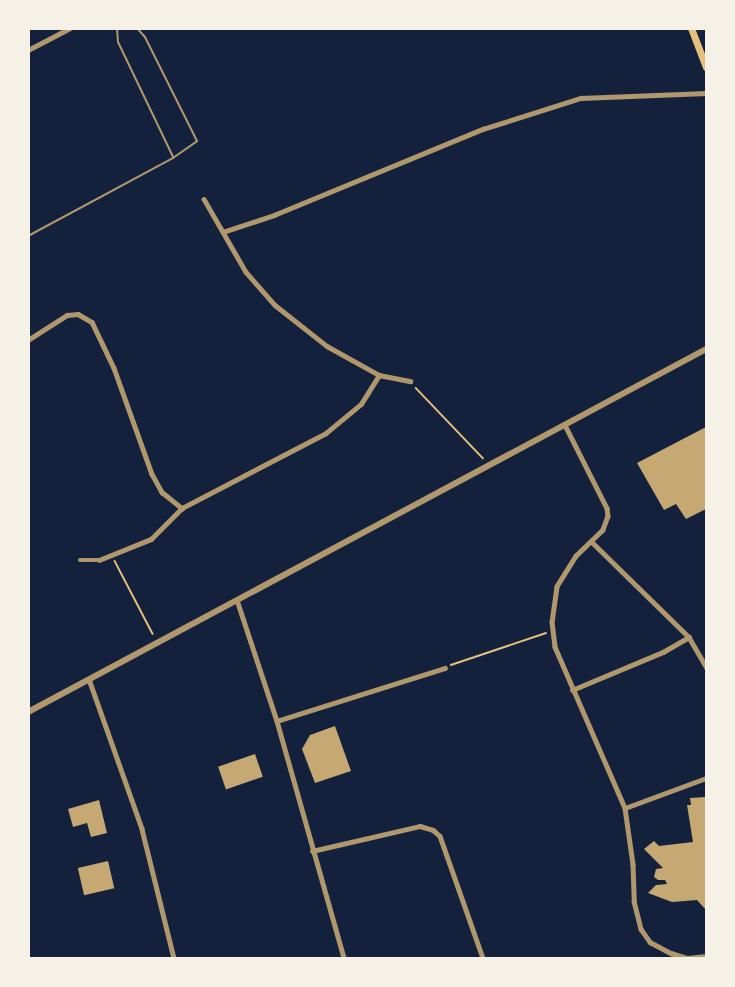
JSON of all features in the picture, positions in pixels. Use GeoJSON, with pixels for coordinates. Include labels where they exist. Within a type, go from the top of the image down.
{"type":"FeatureCollection","features":[{"type":"Feature","properties":{"kind":"main road"},"geometry":{"type":"LineString","coordinates":[[691,28],[706,67]]}},
{"type":"Feature","properties":{"kind":"street"},"geometry":{"type":"LineString","coordinates":[[28,50],[70,28]]}},
{"type":"Feature","properties":{"kind":"street"},"geometry":{"type":"LineString","coordinates":[[223,232],[274,215],[483,129],[581,98],[706,93]]}},
{"type":"Feature","properties":{"kind":"street"},"geometry":{"type":"LineString","coordinates":[[204,199],[246,272],[275,305],[327,346],[379,375],[410,381]]}},
{"type":"Feature","properties":{"kind":"street"},"geometry":{"type":"LineString","coordinates":[[28,340],[66,315],[78,314],[92,322],[114,368],[152,474],[162,492],[182,508]]}},
{"type":"Feature","properties":{"kind":"street"},"geometry":{"type":"LineString","coordinates":[[28,712],[706,349]]}},
{"type":"Feature","properties":{"kind":"street"},"geometry":{"type":"LineString","coordinates":[[80,560],[99,560],[151,539],[182,508],[326,433],[361,404],[379,375]]}},
{"type":"Feature","properties":{"kind":"street"},"geometry":{"type":"LineString","coordinates":[[566,425],[607,508],[607,524],[576,556],[563,574],[553,602],[555,647],[625,808],[633,864],[634,901],[641,929],[650,942],[671,953],[687,958],[706,956]]}},
{"type":"Feature","properties":{"kind":"street"},"geometry":{"type":"LineString","coordinates":[[592,542],[689,637],[706,666]]}},
{"type":"Feature","properties":{"kind":"street"},"geometry":{"type":"LineString","coordinates":[[237,600],[277,721],[344,958]]}},
{"type":"Feature","properties":{"kind":"street"},"geometry":{"type":"LineString","coordinates":[[572,690],[663,652],[689,637]]}},
{"type":"Feature","properties":{"kind":"street"},"geometry":{"type":"LineString","coordinates":[[277,721],[445,668]]}},
{"type":"Feature","properties":{"kind":"street"},"geometry":{"type":"LineString","coordinates":[[89,679],[142,829],[174,958]]}},
{"type":"Feature","properties":{"kind":"street"},"geometry":{"type":"LineString","coordinates":[[625,808],[706,778]]}},
{"type":"Feature","properties":{"kind":"street"},"geometry":{"type":"LineString","coordinates":[[312,851],[420,826],[433,830],[440,836],[483,958]]}},
{"type":"Feature","properties":{"kind":"lane"},"geometry":{"type":"LineString","coordinates":[[117,28],[118,42],[173,158]]}},
{"type":"Feature","properties":{"kind":"lane"},"geometry":{"type":"LineString","coordinates":[[28,236],[173,158],[197,141],[145,37],[137,28]]}},
{"type":"Feature","properties":{"kind":"path"},"geometry":{"type":"LineString","coordinates":[[410,381],[489,465]]}},
{"type":"Feature","properties":{"kind":"path"},"geometry":{"type":"LineString","coordinates":[[112,555],[134,603],[158,642]]}},
{"type":"Feature","properties":{"kind":"path"},"geometry":{"type":"LineString","coordinates":[[445,668],[553,631]]}},
{"type":"Feature","properties":{"kind":"building"},"geometry":{"type":"Polygon","coordinates":[[[706,427],[706,509],[686,519],[676,504],[664,510],[637,463],[706,427]]]}},
{"type":"Feature","properties":{"kind":"building"},"geometry":{"type":"Polygon","coordinates":[[[335,726],[351,771],[315,783],[302,749],[310,735],[335,726]]]}},
{"type":"Feature","properties":{"kind":"building"},"geometry":{"type":"Polygon","coordinates":[[[255,754],[263,777],[226,789],[218,767],[255,754]]]}},
{"type":"Feature","properties":{"kind":"building"},"geometry":{"type":"Polygon","coordinates":[[[706,797],[706,910],[697,900],[672,902],[648,893],[656,885],[667,884],[665,880],[658,880],[654,877],[656,869],[663,868],[644,849],[654,841],[659,846],[693,842],[687,805],[691,805],[690,798],[706,797]]]}},
{"type":"Feature","properties":{"kind":"building"},"geometry":{"type":"Polygon","coordinates":[[[99,800],[107,833],[91,837],[87,823],[73,827],[68,809],[99,800]]]}},
{"type":"Feature","properties":{"kind":"building"},"geometry":{"type":"Polygon","coordinates":[[[108,861],[114,888],[84,895],[78,868],[108,861]]]}}]}
